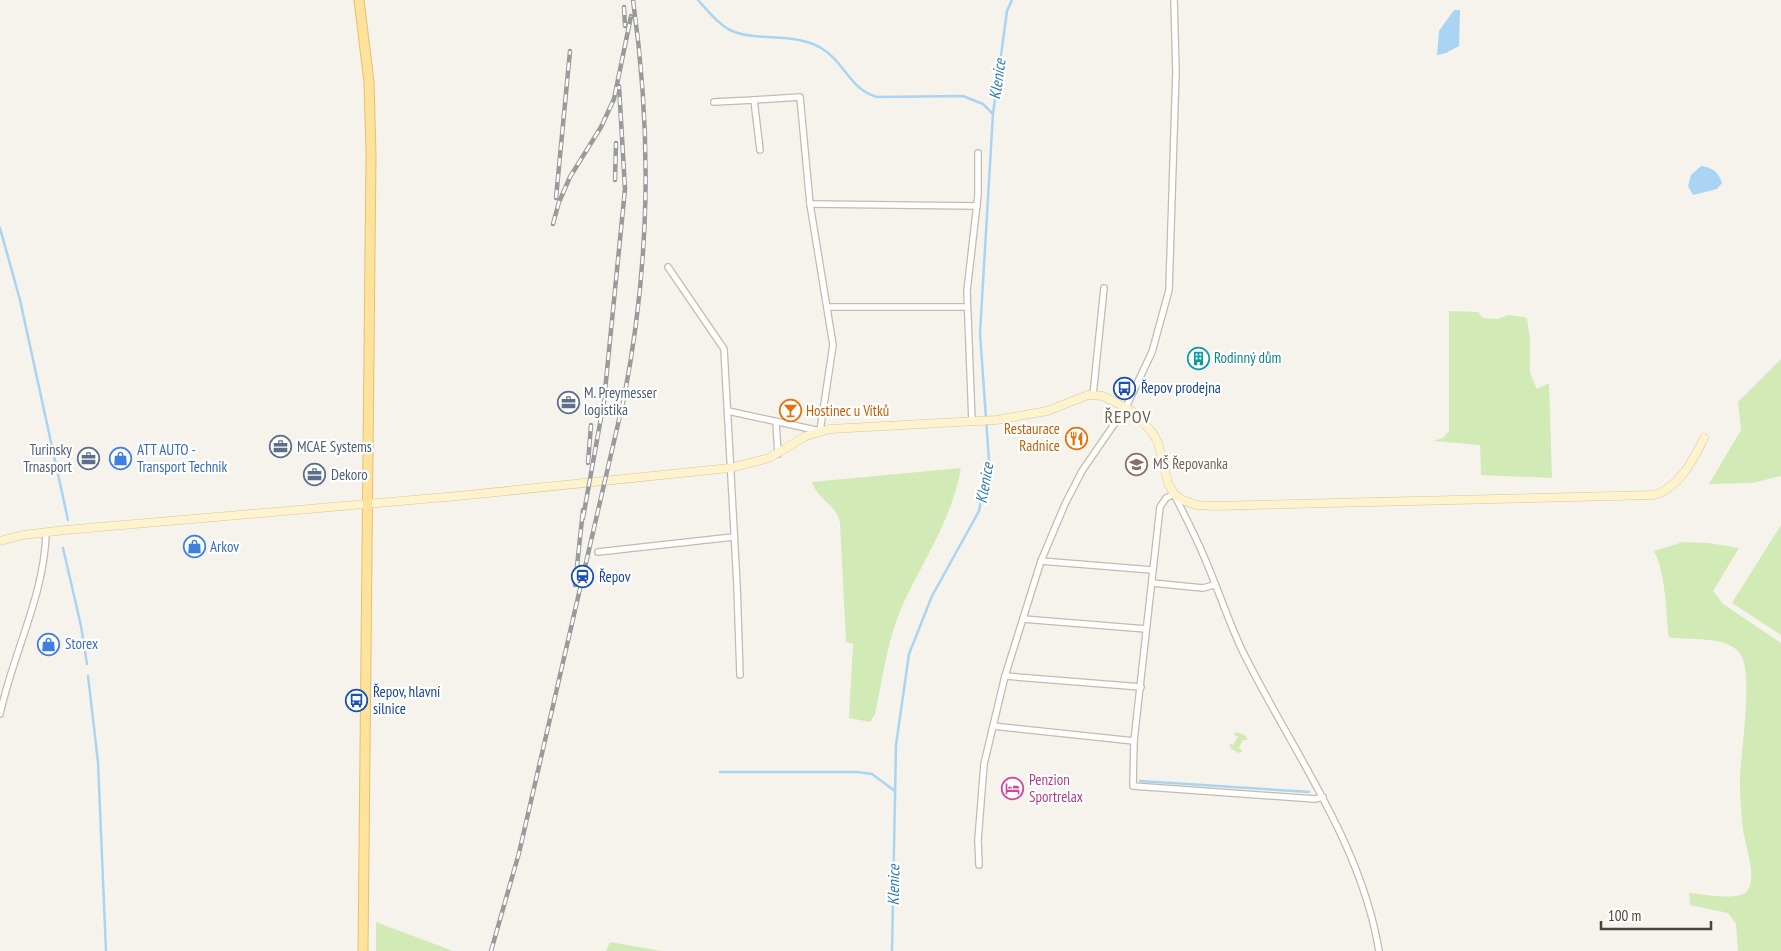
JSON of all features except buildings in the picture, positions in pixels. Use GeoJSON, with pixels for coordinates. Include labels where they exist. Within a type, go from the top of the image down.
{"type":"FeatureCollection","features":[{"type":"Feature","properties":{"kind":"main road"},"geometry":{"type":"LineString","coordinates":[[359,0],[369,82],[371,154],[363,951]]}},
{"type":"Feature","properties":{"kind":"street"},"geometry":{"type":"LineString","coordinates":[[979,865],[978,840],[984,764],[1005,676],[1041,561],[1082,471],[1126,407],[1152,352],[1169,290],[1176,71],[1174,0]]}},
{"type":"Feature","properties":{"kind":"street"},"geometry":{"type":"LineString","coordinates":[[714,102],[800,97],[810,204],[833,345],[820,431]]}},
{"type":"Feature","properties":{"kind":"street"},"geometry":{"type":"LineString","coordinates":[[754,100],[760,150]]}},
{"type":"Feature","properties":{"kind":"street"},"geometry":{"type":"LineString","coordinates":[[974,422],[966,291],[977,206],[978,153]]}},
{"type":"Feature","properties":{"kind":"street"},"geometry":{"type":"LineString","coordinates":[[810,204],[977,206]]}},
{"type":"Feature","properties":{"kind":"street"},"geometry":{"type":"LineString","coordinates":[[668,267],[724,349],[740,675]]}},
{"type":"Feature","properties":{"kind":"street"},"geometry":{"type":"LineString","coordinates":[[1092,395],[1104,288]]}},
{"type":"Feature","properties":{"kind":"street"},"geometry":{"type":"LineString","coordinates":[[828,307],[967,307]]}},
{"type":"Feature","properties":{"kind":"street"},"geometry":{"type":"LineString","coordinates":[[728,411],[820,431],[996,420],[1047,411],[1092,395],[1103,396],[1126,407],[1144,422],[1155,437],[1168,483],[1206,560],[1214,585],[1242,650],[1288,738],[1323,797],[1353,862],[1380,951]]}},
{"type":"Feature","properties":{"kind":"street"},"geometry":{"type":"LineString","coordinates":[[776,422],[778,454]]}},
{"type":"Feature","properties":{"kind":"street"},"geometry":{"type":"LineString","coordinates":[[0,541],[46,532],[612,482],[730,468],[756,462],[778,454],[806,436],[820,431]]}},
{"type":"Feature","properties":{"kind":"street"},"geometry":{"type":"LineString","coordinates":[[1174,494],[1182,500],[1196,505],[1227,507],[1654,495],[1666,490],[1682,474],[1696,455],[1704,438]]}},
{"type":"Feature","properties":{"kind":"street"},"geometry":{"type":"LineString","coordinates":[[1174,494],[1166,498],[1160,507],[1134,741],[1133,786],[1323,797]]}},
{"type":"Feature","properties":{"kind":"street"},"geometry":{"type":"LineString","coordinates":[[0,714],[38,586],[44,560],[46,532]]}},
{"type":"Feature","properties":{"kind":"street"},"geometry":{"type":"LineString","coordinates":[[598,552],[733,537]]}},
{"type":"Feature","properties":{"kind":"street"},"geometry":{"type":"LineString","coordinates":[[1041,561],[1152,570]]}},
{"type":"Feature","properties":{"kind":"street"},"geometry":{"type":"LineString","coordinates":[[1152,583],[1204,588],[1214,585]]}},
{"type":"Feature","properties":{"kind":"street"},"geometry":{"type":"LineString","coordinates":[[1023,618],[1146,629]]}},
{"type":"Feature","properties":{"kind":"street"},"geometry":{"type":"LineString","coordinates":[[1005,676],[1141,687]]}},
{"type":"Feature","properties":{"kind":"street"},"geometry":{"type":"LineString","coordinates":[[993,726],[1134,741]]}},
{"type":"Feature","properties":{"kind":"green space"},"geometry":{"type":"Polygon","coordinates":[[[1449,311],[1478,312],[1483,318],[1497,319],[1509,315],[1527,318],[1530,340],[1530,373],[1537,389],[1549,383],[1552,478],[1481,475],[1480,445],[1433,441],[1443,438],[1449,431],[1449,311]]]}},
{"type":"Feature","properties":{"kind":"green space"},"geometry":{"type":"Polygon","coordinates":[[[1781,359],[1781,476],[1752,483],[1709,484],[1741,430],[1738,402],[1781,359]]]}},
{"type":"Feature","properties":{"kind":"green space"},"geometry":{"type":"Polygon","coordinates":[[[961,468],[951,505],[898,615],[886,657],[875,714],[870,722],[849,718],[853,644],[846,642],[840,523],[835,511],[818,493],[812,482],[961,468]]]}},
{"type":"Feature","properties":{"kind":"green space"},"geometry":{"type":"Polygon","coordinates":[[[1781,525],[1781,635],[1732,603],[1781,525]]]}},
{"type":"Feature","properties":{"kind":"green space"},"geometry":{"type":"Polygon","coordinates":[[[1683,542],[1709,543],[1739,548],[1713,591],[1723,604],[1781,643],[1781,951],[1738,951],[1736,924],[1728,913],[1690,905],[1689,893],[1711,896],[1737,896],[1743,894],[1748,890],[1750,884],[1751,869],[1743,830],[1740,792],[1746,713],[1744,662],[1739,652],[1724,643],[1669,637],[1663,583],[1654,551],[1683,542]]]}},
{"type":"Feature","properties":{"kind":"green space"},"geometry":{"type":"Polygon","coordinates":[[[1237,732],[1245,735],[1248,740],[1243,740],[1239,748],[1243,751],[1239,753],[1231,749],[1229,743],[1233,745],[1238,737],[1233,734],[1237,732]]]}},
{"type":"Feature","properties":{"kind":"green space"},"geometry":{"type":"Polygon","coordinates":[[[376,922],[453,951],[376,951],[376,922]]]}},
{"type":"Feature","properties":{"kind":"green space"},"geometry":{"type":"Polygon","coordinates":[[[610,942],[661,951],[606,951],[610,942]]]}},
{"type":"Feature","properties":{"kind":"water"},"geometry":{"type":"Polygon","coordinates":[[[1454,10],[1460,10],[1459,46],[1446,53],[1437,55],[1439,31],[1454,10]]]}},
{"type":"Feature","properties":{"kind":"water"},"geometry":{"type":"Polygon","coordinates":[[[1701,166],[1714,171],[1722,183],[1717,189],[1693,195],[1688,186],[1691,175],[1701,166]]]}},
{"type":"Feature","properties":{"kind":"waterway"},"geometry":{"type":"LineString","coordinates":[[698,0],[709,13],[732,31],[754,36],[800,40],[821,48],[836,60],[853,82],[877,97],[963,96],[983,104],[993,114]]}},
{"type":"Feature","properties":{"kind":"waterway","name":"Klenice"},"geometry":{"type":"LineString","coordinates":[[892,951],[896,745],[909,654],[932,596],[979,511],[989,461],[980,333],[993,114],[1007,11],[1012,0]]}},
{"type":"Feature","properties":{"kind":"waterway"},"geometry":{"type":"LineString","coordinates":[[0,228],[20,300],[68,520]]}},
{"type":"Feature","properties":{"kind":"waterway"},"geometry":{"type":"LineString","coordinates":[[63,548],[81,626],[87,664]]}},
{"type":"Feature","properties":{"kind":"waterway"},"geometry":{"type":"LineString","coordinates":[[88,676],[98,762],[106,951]]}},
{"type":"Feature","properties":{"kind":"waterway"},"geometry":{"type":"LineString","coordinates":[[720,772],[858,772],[872,774],[895,791]]}},
{"type":"Feature","properties":{"kind":"waterway"},"geometry":{"type":"LineString","coordinates":[[1140,781],[1309,792]]}},
{"type":"Feature","properties":{"kind":"railway"},"geometry":{"type":"LineString","coordinates":[[491,951],[519,853],[624,398],[633,348],[643,249],[645,199],[643,101],[633,0]]}},
{"type":"Feature","properties":{"kind":"railway"},"geometry":{"type":"LineString","coordinates":[[624,7],[625,26]]}},
{"type":"Feature","properties":{"kind":"railway"},"geometry":{"type":"LineString","coordinates":[[553,224],[559,202],[570,177],[601,127],[614,99],[631,16]]}},
{"type":"Feature","properties":{"kind":"railway"},"geometry":{"type":"LineString","coordinates":[[556,198],[570,51]]}},
{"type":"Feature","properties":{"kind":"railway"},"geometry":{"type":"LineString","coordinates":[[583,518],[604,401],[625,189],[619,86]]}},
{"type":"Feature","properties":{"kind":"railway"},"geometry":{"type":"LineString","coordinates":[[615,180],[616,143]]}},
{"type":"Feature","properties":{"kind":"railway"},"geometry":{"type":"LineString","coordinates":[[588,463],[591,425]]}},
{"type":"Feature","properties":{"kind":"railway"},"geometry":{"type":"LineString","coordinates":[[575,585],[583,510]]}},
{"type":"Feature","properties":{"kind":"place","name":"Rodinný dům"},"geometry":{"type":"Point","coordinates":[1198,358]}},
{"type":"Feature","properties":{"kind":"place","name":"Řepov prodejna"},"geometry":{"type":"Point","coordinates":[1125,388]}},
{"type":"Feature","properties":{"kind":"place","name":"M. Preymesser logistika"},"geometry":{"type":"Point","coordinates":[568,402]}},
{"type":"Feature","properties":{"kind":"place","name":"Hostinec u Vítků"},"geometry":{"type":"Point","coordinates":[790,411]}},
{"type":"Feature","properties":{"kind":"place","name":"Restaurace Radnice"},"geometry":{"type":"Point","coordinates":[1076,438]}},
{"type":"Feature","properties":{"kind":"place","name":"MCAE Systems"},"geometry":{"type":"Point","coordinates":[281,447]}},
{"type":"Feature","properties":{"kind":"place","name":"Turinsky Trnasport"},"geometry":{"type":"Point","coordinates":[88,459]}},
{"type":"Feature","properties":{"kind":"place","name":"ATT AUTO - Transport Technik"},"geometry":{"type":"Point","coordinates":[121,459]}},
{"type":"Feature","properties":{"kind":"place","name":"MŠ Řepovanka"},"geometry":{"type":"Point","coordinates":[1137,464]}},
{"type":"Feature","properties":{"kind":"place","name":"Dekoro"},"geometry":{"type":"Point","coordinates":[315,475]}},
{"type":"Feature","properties":{"kind":"place","name":"Arkov"},"geometry":{"type":"Point","coordinates":[194,547]}},
{"type":"Feature","properties":{"kind":"place","name":"Řepov"},"geometry":{"type":"Point","coordinates":[583,577]}},
{"type":"Feature","properties":{"kind":"place","name":"Storex"},"geometry":{"type":"Point","coordinates":[49,644]}},
{"type":"Feature","properties":{"kind":"place","name":"Řepov, hlavní silnice"},"geometry":{"type":"Point","coordinates":[357,701]}},
{"type":"Feature","properties":{"kind":"place","name":"Penzion Sportrelax"},"geometry":{"type":"Point","coordinates":[1013,789]}},
{"type":"Feature","properties":{"kind":"district","name":"ŘEPOV"},"geometry":{"type":"Point","coordinates":[1128,417]}}]}
